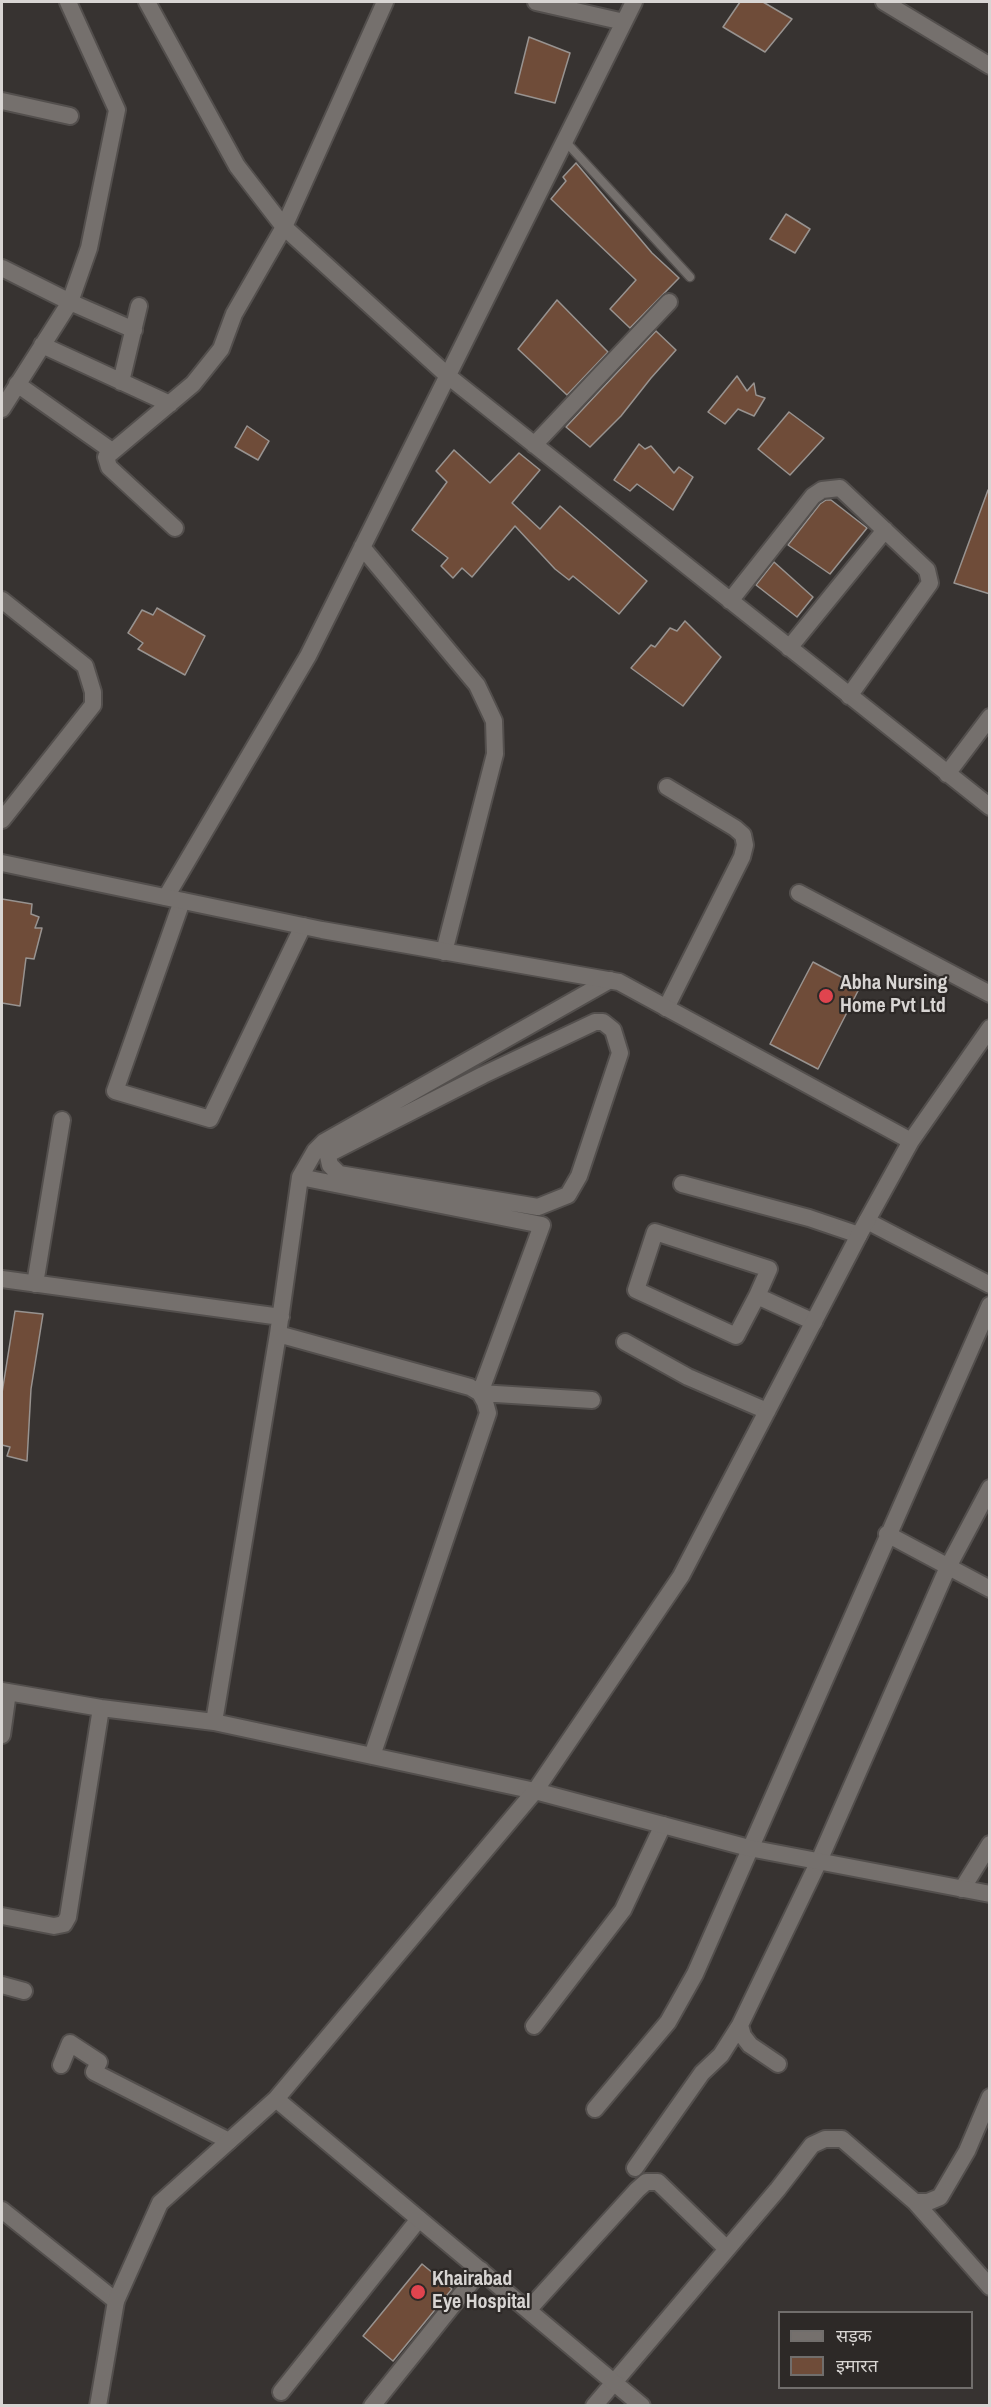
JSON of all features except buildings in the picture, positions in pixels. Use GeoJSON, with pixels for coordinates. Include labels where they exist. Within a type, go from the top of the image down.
{"type":"FeatureCollection","features":[{"type":"Feature","properties":{"kind":"street"},"geometry":{"type":"LineString","coordinates":[[2,409],[70,302],[89,248],[117,110],[68,2]]}},
{"type":"Feature","properties":{"kind":"street"},"geometry":{"type":"LineString","coordinates":[[147,2],[237,166],[284,227],[448,376],[990,807]]}},
{"type":"Feature","properties":{"kind":"street"},"geometry":{"type":"LineString","coordinates":[[175,528],[109,467],[106,457],[193,384],[221,349],[234,314],[284,227],[385,2]]}},
{"type":"Feature","properties":{"kind":"street"},"geometry":{"type":"LineString","coordinates":[[536,2],[624,22]]}},
{"type":"Feature","properties":{"kind":"street"},"geometry":{"type":"LineString","coordinates":[[303,926],[210,1119],[115,1091],[174,899],[308,656],[634,2]]}},
{"type":"Feature","properties":{"kind":"street"},"geometry":{"type":"LineString","coordinates":[[884,2],[990,66]]}},
{"type":"Feature","properties":{"kind":"street"},"geometry":{"type":"LineString","coordinates":[[2,101],[70,116]]}},
{"type":"Feature","properties":{"kind":"street"},"geometry":{"type":"LineString","coordinates":[[2,268],[70,302],[134,330]]}},
{"type":"Feature","properties":{"kind":"street"},"geometry":{"type":"LineString","coordinates":[[534,445],[669,302]]}},
{"type":"Feature","properties":{"kind":"street"},"geometry":{"type":"LineString","coordinates":[[121,382],[139,306]]}},
{"type":"Feature","properties":{"kind":"street"},"geometry":{"type":"LineString","coordinates":[[42,345],[170,404]]}},
{"type":"Feature","properties":{"kind":"street"},"geometry":{"type":"LineString","coordinates":[[17,384],[112,451]]}},
{"type":"Feature","properties":{"kind":"street"},"geometry":{"type":"LineString","coordinates":[[730,601],[813,495],[822,490],[840,488],[927,570],[930,583],[849,696]]}},
{"type":"Feature","properties":{"kind":"street"},"geometry":{"type":"LineString","coordinates":[[789,648],[885,530]]}},
{"type":"Feature","properties":{"kind":"street"},"geometry":{"type":"LineString","coordinates":[[362,547],[477,685],[494,721],[495,754],[444,952]]}},
{"type":"Feature","properties":{"kind":"street"},"geometry":{"type":"LineString","coordinates":[[2,600],[85,666],[93,692],[93,705],[2,820]]}},
{"type":"Feature","properties":{"kind":"street"},"geometry":{"type":"LineString","coordinates":[[947,774],[990,717]]}},
{"type":"Feature","properties":{"kind":"street"},"geometry":{"type":"LineString","coordinates":[[666,1008],[742,857],[745,845],[743,835],[735,828],[667,787]]}},
{"type":"Feature","properties":{"kind":"street"},"geometry":{"type":"LineString","coordinates":[[2,863],[303,926],[619,982],[911,1141]]}},
{"type":"Feature","properties":{"kind":"street"},"geometry":{"type":"LineString","coordinates":[[799,893],[990,994]]}},
{"type":"Feature","properties":{"kind":"street"},"geometry":{"type":"LineString","coordinates":[[214,1722],[281,1317],[300,1177],[315,1151],[324,1142],[610,980]]}},
{"type":"Feature","properties":{"kind":"street"},"geometry":{"type":"LineString","coordinates":[[595,1022],[603,1022],[613,1030],[620,1053],[579,1176],[568,1195],[538,1207],[339,1174],[330,1165],[328,1156],[332,1152],[460,1088],[595,1022]]}},
{"type":"Feature","properties":{"kind":"street"},"geometry":{"type":"LineString","coordinates":[[98,2406],[116,2301],[160,2203],[276,2099],[535,1791],[681,1576],[911,1141],[990,1028]]}},
{"type":"Feature","properties":{"kind":"street"},"geometry":{"type":"LineString","coordinates":[[453,1070],[460,1088]]}},
{"type":"Feature","properties":{"kind":"street"},"geometry":{"type":"LineString","coordinates":[[35,1284],[62,1120]]}},
{"type":"Feature","properties":{"kind":"street"},"geometry":{"type":"LineString","coordinates":[[300,1177],[542,1226],[480,1393],[488,1413],[372,1756]]}},
{"type":"Feature","properties":{"kind":"street"},"geometry":{"type":"LineString","coordinates":[[682,1184],[809,1218],[863,1228],[990,1285]]}},
{"type":"Feature","properties":{"kind":"street"},"geometry":{"type":"LineString","coordinates":[[655,1232],[769,1269],[757,1296],[736,1336],[636,1290],[655,1232]]}},
{"type":"Feature","properties":{"kind":"street"},"geometry":{"type":"LineString","coordinates":[[2,1279],[281,1317]]}},
{"type":"Feature","properties":{"kind":"street"},"geometry":{"type":"LineString","coordinates":[[757,1296],[814,1322]]}},
{"type":"Feature","properties":{"kind":"street"},"geometry":{"type":"LineString","coordinates":[[595,2109],[668,2022],[695,1974],[887,1534],[990,1305]]}},
{"type":"Feature","properties":{"kind":"street"},"geometry":{"type":"LineString","coordinates":[[278,1334],[470,1388],[480,1393],[592,1400]]}},
{"type":"Feature","properties":{"kind":"street"},"geometry":{"type":"LineString","coordinates":[[626,1342],[688,1377],[767,1411]]}},
{"type":"Feature","properties":{"kind":"street"},"geometry":{"type":"LineString","coordinates":[[635,2168],[702,2073],[721,2055],[740,2025],[819,1861],[948,1567],[990,1488]]}},
{"type":"Feature","properties":{"kind":"street"},"geometry":{"type":"LineString","coordinates":[[887,1534],[990,1589]]}},
{"type":"Feature","properties":{"kind":"street"},"geometry":{"type":"LineString","coordinates":[[2,1736],[5,1692],[101,1708],[214,1722],[535,1791],[749,1848],[990,1894]]}},
{"type":"Feature","properties":{"kind":"street"},"geometry":{"type":"LineString","coordinates":[[2,1916],[54,1926],[64,1924],[68,1917],[101,1708]]}},
{"type":"Feature","properties":{"kind":"street"},"geometry":{"type":"LineString","coordinates":[[534,2026],[623,1910],[663,1825]]}},
{"type":"Feature","properties":{"kind":"street"},"geometry":{"type":"LineString","coordinates":[[962,1889],[990,1844]]}},
{"type":"Feature","properties":{"kind":"street"},"geometry":{"type":"LineString","coordinates":[[2,1985],[24,1991]]}},
{"type":"Feature","properties":{"kind":"street"},"geometry":{"type":"LineString","coordinates":[[740,2025],[743,2036],[750,2045],[778,2064]]}},
{"type":"Feature","properties":{"kind":"street"},"geometry":{"type":"LineString","coordinates":[[61,2065],[70,2043],[99,2062],[94,2072],[229,2141]]}},
{"type":"Feature","properties":{"kind":"street"},"geometry":{"type":"LineString","coordinates":[[915,2202],[928,2202],[940,2197],[967,2151],[990,2097]]}},
{"type":"Feature","properties":{"kind":"street"},"geometry":{"type":"LineString","coordinates":[[276,2099],[642,2406]]}},
{"type":"Feature","properties":{"kind":"street"},"geometry":{"type":"LineString","coordinates":[[594,2406],[778,2189],[812,2145],[825,2139],[842,2139],[915,2202],[990,2287]]}},
{"type":"Feature","properties":{"kind":"street"},"geometry":{"type":"LineString","coordinates":[[528,2310],[646,2182],[658,2182],[727,2249]]}},
{"type":"Feature","properties":{"kind":"street"},"geometry":{"type":"LineString","coordinates":[[2,2210],[116,2301]]}},
{"type":"Feature","properties":{"kind":"street"},"geometry":{"type":"LineString","coordinates":[[281,2392],[419,2219]]}},
{"type":"Feature","properties":{"kind":"street"},"geometry":{"type":"LineString","coordinates":[[372,2406],[481,2271]]}},
{"type":"Feature","properties":{"kind":"lane"},"geometry":{"type":"LineString","coordinates":[[565,141],[690,277]]}},
{"type":"Feature","properties":{"kind":"place","name":"Abha Nursing Home Pvt Ltd"},"geometry":{"type":"Point","coordinates":[826,996]}},
{"type":"Feature","properties":{"kind":"place","name":"Khairabad Eye Hospital"},"geometry":{"type":"Point","coordinates":[418,2292]}}]}
